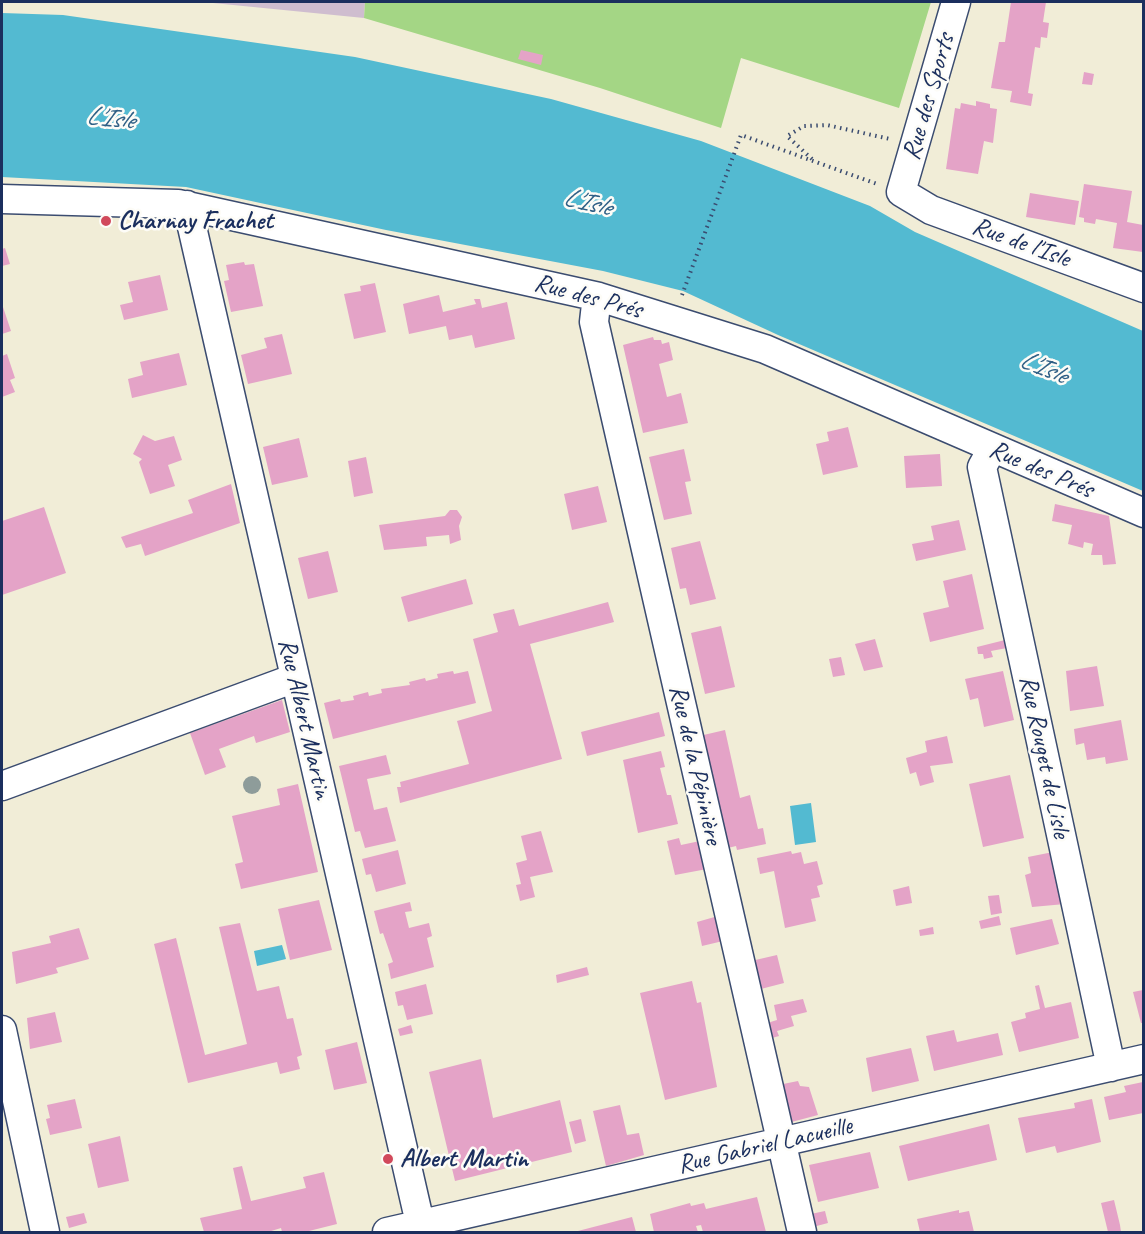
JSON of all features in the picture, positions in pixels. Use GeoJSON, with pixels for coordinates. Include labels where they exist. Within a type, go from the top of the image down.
{"type":"FeatureCollection","features":[{"type":"Feature","properties":{"kind":"street","name":"Rue des Sports"},"geometry":{"type":"LineString","coordinates":[[901,192],[956,2]]}},
{"type":"Feature","properties":{"kind":"street","name":"Rue de l'Isle"},"geometry":{"type":"LineString","coordinates":[[901,192],[931,210],[1143,288]]}},
{"type":"Feature","properties":{"kind":"street","name":"Rue des Prés"},"geometry":{"type":"LineString","coordinates":[[2,199],[187,205],[599,297],[765,350],[1143,513]]}},
{"type":"Feature","properties":{"kind":"street","name":"Rue Albert Martin"},"geometry":{"type":"LineString","coordinates":[[187,205],[421,1228]]}},
{"type":"Feature","properties":{"kind":"street","name":"Rue de la Pépinière"},"geometry":{"type":"LineString","coordinates":[[599,297],[594,322],[802,1233]]}},
{"type":"Feature","properties":{"kind":"street","name":"Rue Rouget de Lisle"},"geometry":{"type":"LineString","coordinates":[[992,449],[982,467],[1111,1067]]}},
{"type":"Feature","properties":{"kind":"street"},"geometry":{"type":"LineString","coordinates":[[2,786],[295,678]]}},
{"type":"Feature","properties":{"kind":"street"},"geometry":{"type":"LineString","coordinates":[[2,1039],[45,1233]]}},
{"type":"Feature","properties":{"kind":"street","name":"Rue Gabriel Lacueille"},"geometry":{"type":"LineString","coordinates":[[387,1233],[421,1228],[1143,1059]]}},
{"type":"Feature","properties":{"kind":"path"},"geometry":{"type":"LineString","coordinates":[[815,161],[787,136],[804,126],[827,125],[915,145]]}},
{"type":"Feature","properties":{"kind":"path"},"geometry":{"type":"LineString","coordinates":[[671,292],[682,295],[741,135],[901,192]]}},
{"type":"Feature","properties":{"kind":"shaded area"},"geometry":{"type":"Polygon","coordinates":[[[203,2],[365,2],[364,18],[203,2]]]}},
{"type":"Feature","properties":{"kind":"green space"},"geometry":{"type":"Polygon","coordinates":[[[365,2],[931,2],[899,108],[741,58],[721,128],[600,88],[364,18],[365,2]]]}},
{"type":"Feature","properties":{"kind":"water","name":"L'Isle"},"geometry":{"type":"Polygon","coordinates":[[[2,13],[63,15],[355,57],[551,99],[701,141],[870,206],[915,232],[1143,331],[1143,491],[778,335],[683,291],[603,271],[386,230],[186,187],[2,177],[2,13]]]}},
{"type":"Feature","properties":{"kind":"water"},"geometry":{"type":"Polygon","coordinates":[[[811,803],[816,842],[795,845],[790,806],[811,803]]]}},
{"type":"Feature","properties":{"kind":"water"},"geometry":{"type":"Polygon","coordinates":[[[282,945],[286,959],[257,966],[254,951],[282,945]]]}},
{"type":"Feature","properties":{"kind":"building"},"geometry":{"type":"Polygon","coordinates":[[[1011,2],[1046,2],[1043,22],[1049,23],[1047,38],[1041,37],[1040,48],[1035,47],[1028,93],[1033,94],[1031,106],[1010,102],[1012,91],[991,88],[999,42],[1005,42],[1011,2]]]}},
{"type":"Feature","properties":{"kind":"building"},"geometry":{"type":"Polygon","coordinates":[[[521,50],[543,55],[541,65],[518,59],[521,50]]]}},
{"type":"Feature","properties":{"kind":"building"},"geometry":{"type":"Polygon","coordinates":[[[1084,72],[1094,74],[1092,85],[1082,84],[1084,72]]]}},
{"type":"Feature","properties":{"kind":"building"},"geometry":{"type":"Polygon","coordinates":[[[976,101],[990,104],[990,108],[997,109],[993,143],[984,141],[978,174],[946,169],[955,108],[960,109],[961,103],[976,106],[976,101]]]}},
{"type":"Feature","properties":{"kind":"building"},"geometry":{"type":"Polygon","coordinates":[[[1084,184],[1132,191],[1127,222],[1143,225],[1143,252],[1113,248],[1117,223],[1096,219],[1095,224],[1084,222],[1084,218],[1079,217],[1084,184]]]}},
{"type":"Feature","properties":{"kind":"building"},"geometry":{"type":"Polygon","coordinates":[[[1030,193],[1079,201],[1075,225],[1026,217],[1030,193]]]}},
{"type":"Feature","properties":{"kind":"building"},"geometry":{"type":"Polygon","coordinates":[[[5,248],[10,264],[2,266],[2,249],[5,248]]]}},
{"type":"Feature","properties":{"kind":"building"},"geometry":{"type":"Polygon","coordinates":[[[244,262],[245,265],[254,264],[263,306],[231,312],[224,281],[229,280],[226,265],[244,262]]]}},
{"type":"Feature","properties":{"kind":"building"},"geometry":{"type":"Polygon","coordinates":[[[160,275],[168,310],[124,320],[120,305],[133,302],[128,282],[160,275]]]}},
{"type":"Feature","properties":{"kind":"building"},"geometry":{"type":"Polygon","coordinates":[[[375,283],[386,332],[354,339],[344,294],[361,291],[360,286],[375,283]]]}},
{"type":"Feature","properties":{"kind":"building"},"geometry":{"type":"Polygon","coordinates":[[[439,295],[443,312],[476,304],[474,299],[480,299],[482,308],[507,302],[515,339],[475,348],[472,335],[449,340],[446,326],[409,334],[403,304],[439,295]]]}},
{"type":"Feature","properties":{"kind":"building"},"geometry":{"type":"Polygon","coordinates":[[[2,304],[11,331],[2,334],[2,304]]]}},
{"type":"Feature","properties":{"kind":"building"},"geometry":{"type":"Polygon","coordinates":[[[282,334],[292,374],[248,384],[241,355],[267,348],[264,338],[282,334]]]}},
{"type":"Feature","properties":{"kind":"building"},"geometry":{"type":"Polygon","coordinates":[[[653,337],[654,340],[661,340],[662,344],[669,342],[673,360],[659,364],[667,397],[681,393],[688,423],[643,433],[623,345],[653,337]]]}},
{"type":"Feature","properties":{"kind":"building"},"geometry":{"type":"Polygon","coordinates":[[[179,353],[187,385],[132,398],[128,379],[143,375],[140,362],[179,353]]]}},
{"type":"Feature","properties":{"kind":"building"},"geometry":{"type":"Polygon","coordinates":[[[7,354],[15,378],[10,380],[15,392],[2,397],[2,356],[7,354]]]}},
{"type":"Feature","properties":{"kind":"building"},"geometry":{"type":"Polygon","coordinates":[[[848,427],[858,467],[823,475],[816,444],[829,441],[827,432],[848,427]]]}},
{"type":"Feature","properties":{"kind":"building"},"geometry":{"type":"Polygon","coordinates":[[[143,435],[155,441],[174,436],[182,460],[168,465],[175,486],[150,494],[139,462],[142,459],[133,454],[143,435]]]}},
{"type":"Feature","properties":{"kind":"building"},"geometry":{"type":"Polygon","coordinates":[[[299,438],[308,477],[272,485],[263,447],[299,438]]]}},
{"type":"Feature","properties":{"kind":"building"},"geometry":{"type":"Polygon","coordinates":[[[684,449],[691,481],[685,482],[692,514],[664,520],[649,457],[684,449]]]}},
{"type":"Feature","properties":{"kind":"building"},"geometry":{"type":"Polygon","coordinates":[[[940,454],[942,486],[906,488],[904,456],[940,454]]]}},
{"type":"Feature","properties":{"kind":"building"},"geometry":{"type":"Polygon","coordinates":[[[366,457],[373,493],[354,497],[348,461],[366,457]]]}},
{"type":"Feature","properties":{"kind":"building"},"geometry":{"type":"Polygon","coordinates":[[[231,484],[240,523],[145,556],[141,544],[126,548],[121,537],[193,513],[188,500],[231,484]]]}},
{"type":"Feature","properties":{"kind":"building"},"geometry":{"type":"Polygon","coordinates":[[[598,486],[607,522],[572,530],[564,494],[598,486]]]}},
{"type":"Feature","properties":{"kind":"building"},"geometry":{"type":"Polygon","coordinates":[[[1055,504],[1109,516],[1116,564],[1103,565],[1102,555],[1091,555],[1093,544],[1084,542],[1083,548],[1068,544],[1072,525],[1052,521],[1055,504]]]}},
{"type":"Feature","properties":{"kind":"building"},"geometry":{"type":"Polygon","coordinates":[[[44,507],[66,573],[2,595],[2,521],[44,507]]]}},
{"type":"Feature","properties":{"kind":"building"},"geometry":{"type":"Polygon","coordinates":[[[450,510],[457,510],[462,517],[459,526],[461,540],[450,544],[449,535],[426,537],[427,546],[384,550],[379,525],[445,516],[450,510]]]}},
{"type":"Feature","properties":{"kind":"building"},"geometry":{"type":"Polygon","coordinates":[[[959,520],[966,550],[916,561],[912,544],[934,540],[931,526],[959,520]]]}},
{"type":"Feature","properties":{"kind":"building"},"geometry":{"type":"Polygon","coordinates":[[[700,541],[716,599],[690,605],[686,588],[680,589],[671,548],[700,541]]]}},
{"type":"Feature","properties":{"kind":"building"},"geometry":{"type":"Polygon","coordinates":[[[328,551],[338,592],[308,599],[298,558],[328,551]]]}},
{"type":"Feature","properties":{"kind":"building"},"geometry":{"type":"Polygon","coordinates":[[[972,574],[984,629],[930,642],[923,613],[949,607],[943,581],[972,574]]]}},
{"type":"Feature","properties":{"kind":"building"},"geometry":{"type":"Polygon","coordinates":[[[466,579],[473,604],[408,622],[401,597],[466,579]]]}},
{"type":"Feature","properties":{"kind":"building"},"geometry":{"type":"Polygon","coordinates":[[[608,602],[614,622],[530,644],[562,759],[400,803],[397,787],[401,787],[400,782],[469,764],[457,721],[492,711],[473,639],[498,632],[493,614],[514,609],[519,626],[608,602]]]}},
{"type":"Feature","properties":{"kind":"building"},"geometry":{"type":"Polygon","coordinates":[[[721,626],[735,687],[705,694],[691,633],[721,626]]]}},
{"type":"Feature","properties":{"kind":"building"},"geometry":{"type":"Polygon","coordinates":[[[875,639],[883,667],[864,671],[855,644],[875,639]]]}},
{"type":"Feature","properties":{"kind":"building"},"geometry":{"type":"Polygon","coordinates":[[[1005,640],[1007,648],[991,651],[993,657],[984,659],[983,654],[978,654],[977,647],[1005,640]]]}},
{"type":"Feature","properties":{"kind":"building"},"geometry":{"type":"Polygon","coordinates":[[[841,657],[845,675],[833,677],[829,659],[841,657]]]}},
{"type":"Feature","properties":{"kind":"building"},"geometry":{"type":"Polygon","coordinates":[[[1097,666],[1104,706],[1070,711],[1066,671],[1097,666]]]}},
{"type":"Feature","properties":{"kind":"building"},"geometry":{"type":"Polygon","coordinates":[[[453,671],[454,674],[468,671],[476,703],[333,739],[324,703],[340,699],[341,702],[354,700],[353,696],[368,692],[369,696],[382,693],[381,689],[410,685],[409,682],[425,678],[426,681],[438,678],[437,674],[453,671]]]}},
{"type":"Feature","properties":{"kind":"building"},"geometry":{"type":"Polygon","coordinates":[[[1003,671],[1014,720],[984,727],[978,698],[970,700],[965,679],[1003,671]]]}},
{"type":"Feature","properties":{"kind":"building"},"geometry":{"type":"Polygon","coordinates":[[[282,700],[290,732],[256,743],[254,736],[219,749],[226,767],[205,775],[190,733],[282,700]]]}},
{"type":"Feature","properties":{"kind":"building"},"geometry":{"type":"Polygon","coordinates":[[[659,712],[665,736],[587,756],[581,732],[659,712]]]}},
{"type":"Feature","properties":{"kind":"building"},"geometry":{"type":"Polygon","coordinates":[[[1121,720],[1128,760],[1106,764],[1105,757],[1087,760],[1084,743],[1076,745],[1074,729],[1121,720]]]}},
{"type":"Feature","properties":{"kind":"building"},"geometry":{"type":"Polygon","coordinates":[[[725,730],[740,798],[750,795],[758,829],[763,828],[766,844],[737,850],[736,846],[728,848],[695,737],[725,730]]]}},
{"type":"Feature","properties":{"kind":"building"},"geometry":{"type":"Polygon","coordinates":[[[947,736],[953,763],[930,766],[934,782],[920,786],[916,772],[910,774],[906,758],[927,752],[925,741],[947,736]]]}},
{"type":"Feature","properties":{"kind":"building"},"geometry":{"type":"Polygon","coordinates":[[[661,751],[665,767],[660,768],[667,795],[671,795],[678,824],[638,833],[623,760],[661,751]]]}},
{"type":"Feature","properties":{"kind":"building"},"geometry":{"type":"Polygon","coordinates":[[[386,755],[391,774],[367,779],[374,810],[387,807],[396,841],[365,848],[360,831],[355,832],[339,766],[386,755]]]}},
{"type":"Feature","properties":{"kind":"building"},"geometry":{"type":"Polygon","coordinates":[[[1010,775],[1024,838],[983,847],[969,784],[1010,775]]]}},
{"type":"Feature","properties":{"kind":"building"},"geometry":{"type":"Polygon","coordinates":[[[298,784],[318,872],[241,889],[235,864],[243,862],[232,816],[280,805],[277,789],[298,784]]]}},
{"type":"Feature","properties":{"kind":"building"},"geometry":{"type":"Polygon","coordinates":[[[541,831],[553,872],[530,877],[535,897],[520,901],[516,885],[521,884],[516,863],[527,860],[521,836],[541,831]]]}},
{"type":"Feature","properties":{"kind":"building"},"geometry":{"type":"Polygon","coordinates":[[[679,838],[681,845],[700,841],[707,869],[675,875],[667,841],[679,838]]]}},
{"type":"Feature","properties":{"kind":"building"},"geometry":{"type":"Polygon","coordinates":[[[398,850],[406,884],[376,892],[371,874],[366,875],[362,859],[398,850]]]}},
{"type":"Feature","properties":{"kind":"building"},"geometry":{"type":"Polygon","coordinates":[[[791,851],[792,854],[801,852],[804,864],[817,861],[823,884],[817,886],[820,897],[811,899],[816,921],[785,928],[774,871],[760,874],[757,858],[791,851]]]}},
{"type":"Feature","properties":{"kind":"building"},"geometry":{"type":"Polygon","coordinates":[[[1053,852],[1065,904],[1032,907],[1025,875],[1031,873],[1028,857],[1053,852]]]}},
{"type":"Feature","properties":{"kind":"building"},"geometry":{"type":"Polygon","coordinates":[[[909,886],[912,903],[896,906],[893,890],[909,886]]]}},
{"type":"Feature","properties":{"kind":"building"},"geometry":{"type":"Polygon","coordinates":[[[999,895],[1002,913],[991,915],[988,896],[999,895]]]}},
{"type":"Feature","properties":{"kind":"building"},"geometry":{"type":"Polygon","coordinates":[[[319,900],[332,950],[290,960],[278,909],[319,900]]]}},
{"type":"Feature","properties":{"kind":"building"},"geometry":{"type":"Polygon","coordinates":[[[410,902],[412,911],[405,912],[409,928],[429,923],[432,936],[427,938],[434,967],[391,979],[388,964],[393,962],[383,933],[380,934],[374,911],[410,902]]]}},
{"type":"Feature","properties":{"kind":"building"},"geometry":{"type":"Polygon","coordinates":[[[718,916],[723,941],[702,946],[697,922],[718,916]]]}},
{"type":"Feature","properties":{"kind":"building"},"geometry":{"type":"Polygon","coordinates":[[[999,916],[1001,925],[981,929],[979,921],[999,916]]]}},
{"type":"Feature","properties":{"kind":"building"},"geometry":{"type":"Polygon","coordinates":[[[1052,919],[1059,944],[1016,955],[1010,928],[1052,919]]]}},
{"type":"Feature","properties":{"kind":"building"},"geometry":{"type":"Polygon","coordinates":[[[240,923],[257,991],[279,986],[287,1019],[293,1018],[302,1055],[297,1057],[300,1069],[280,1074],[277,1062],[188,1083],[154,944],[176,938],[205,1055],[247,1044],[219,927],[240,923]]]}},
{"type":"Feature","properties":{"kind":"building"},"geometry":{"type":"Polygon","coordinates":[[[933,927],[934,934],[920,936],[919,930],[933,927]]]}},
{"type":"Feature","properties":{"kind":"building"},"geometry":{"type":"Polygon","coordinates":[[[79,928],[89,959],[56,968],[58,973],[16,984],[12,952],[51,943],[49,936],[79,928]]]}},
{"type":"Feature","properties":{"kind":"building"},"geometry":{"type":"Polygon","coordinates":[[[777,955],[784,983],[757,990],[751,961],[777,955]]]}},
{"type":"Feature","properties":{"kind":"building"},"geometry":{"type":"Polygon","coordinates":[[[587,967],[589,975],[557,983],[556,975],[587,967]]]}},
{"type":"Feature","properties":{"kind":"building"},"geometry":{"type":"Polygon","coordinates":[[[692,981],[697,1003],[701,1002],[717,1087],[665,1100],[640,993],[692,981]]]}},
{"type":"Feature","properties":{"kind":"building"},"geometry":{"type":"Polygon","coordinates":[[[426,984],[433,1014],[407,1020],[403,1005],[398,1006],[395,992],[426,984]]]}},
{"type":"Feature","properties":{"kind":"building"},"geometry":{"type":"Polygon","coordinates":[[[1039,985],[1045,1008],[1071,1002],[1079,1038],[1019,1052],[1011,1022],[1026,1018],[1025,1013],[1040,1009],[1035,986],[1039,985]]]}},
{"type":"Feature","properties":{"kind":"building"},"geometry":{"type":"Polygon","coordinates":[[[1143,990],[1143,1023],[1141,1023],[1133,992],[1143,990]]]}},
{"type":"Feature","properties":{"kind":"building"},"geometry":{"type":"Polygon","coordinates":[[[803,999],[807,1012],[791,1016],[794,1026],[777,1031],[779,1036],[765,1040],[764,1024],[777,1020],[774,1005],[803,999]]]}},
{"type":"Feature","properties":{"kind":"building"},"geometry":{"type":"Polygon","coordinates":[[[55,1012],[62,1042],[30,1049],[27,1018],[55,1012]]]}},
{"type":"Feature","properties":{"kind":"building"},"geometry":{"type":"Polygon","coordinates":[[[411,1025],[413,1033],[400,1036],[398,1029],[411,1025]]]}},
{"type":"Feature","properties":{"kind":"building"},"geometry":{"type":"Polygon","coordinates":[[[954,1030],[957,1042],[998,1033],[1003,1055],[934,1071],[926,1036],[954,1030]]]}},
{"type":"Feature","properties":{"kind":"building"},"geometry":{"type":"Polygon","coordinates":[[[357,1042],[367,1083],[334,1090],[325,1050],[357,1042]]]}},
{"type":"Feature","properties":{"kind":"building"},"geometry":{"type":"Polygon","coordinates":[[[911,1048],[919,1081],[872,1092],[866,1058],[911,1048]]]}},
{"type":"Feature","properties":{"kind":"building"},"geometry":{"type":"Polygon","coordinates":[[[481,1059],[493,1118],[560,1100],[572,1152],[455,1181],[429,1072],[481,1059]]]}},
{"type":"Feature","properties":{"kind":"building"},"geometry":{"type":"Polygon","coordinates":[[[780,1071],[783,1084],[798,1081],[800,1086],[809,1087],[818,1115],[784,1124],[780,1071]]]}},
{"type":"Feature","properties":{"kind":"building"},"geometry":{"type":"Polygon","coordinates":[[[1143,1082],[1143,1113],[1109,1120],[1104,1097],[1126,1092],[1124,1086],[1143,1082]]]}},
{"type":"Feature","properties":{"kind":"building"},"geometry":{"type":"Polygon","coordinates":[[[75,1099],[82,1128],[50,1135],[46,1119],[50,1118],[47,1105],[75,1099]]]}},
{"type":"Feature","properties":{"kind":"building"},"geometry":{"type":"Polygon","coordinates":[[[1092,1099],[1101,1142],[1057,1153],[1055,1146],[1026,1153],[1018,1118],[1075,1108],[1074,1103],[1092,1099]]]}},
{"type":"Feature","properties":{"kind":"building"},"geometry":{"type":"Polygon","coordinates":[[[620,1105],[627,1135],[639,1133],[644,1155],[606,1166],[593,1111],[620,1105]]]}},
{"type":"Feature","properties":{"kind":"building"},"geometry":{"type":"Polygon","coordinates":[[[581,1119],[586,1141],[575,1144],[569,1122],[581,1119]]]}},
{"type":"Feature","properties":{"kind":"building"},"geometry":{"type":"Polygon","coordinates":[[[989,1124],[997,1160],[908,1181],[899,1146],[989,1124]]]}},
{"type":"Feature","properties":{"kind":"building"},"geometry":{"type":"Polygon","coordinates":[[[120,1136],[129,1181],[98,1188],[88,1144],[120,1136]]]}},
{"type":"Feature","properties":{"kind":"building"},"geometry":{"type":"Polygon","coordinates":[[[870,1152],[879,1188],[818,1202],[809,1165],[870,1152]]]}},
{"type":"Feature","properties":{"kind":"building"},"geometry":{"type":"Polygon","coordinates":[[[242,1166],[251,1201],[306,1188],[303,1177],[324,1172],[337,1224],[305,1232],[282,1232],[281,1228],[268,1232],[204,1232],[200,1218],[242,1209],[233,1168],[242,1166]]]}},
{"type":"Feature","properties":{"kind":"building"},"geometry":{"type":"Polygon","coordinates":[[[757,1197],[766,1232],[703,1232],[701,1225],[696,1226],[698,1232],[654,1232],[650,1214],[690,1203],[691,1206],[704,1203],[706,1209],[757,1197]]]}},
{"type":"Feature","properties":{"kind":"building"},"geometry":{"type":"Polygon","coordinates":[[[1114,1200],[1121,1232],[1108,1232],[1101,1203],[1114,1200]]]}},
{"type":"Feature","properties":{"kind":"building"},"geometry":{"type":"Polygon","coordinates":[[[959,1210],[959,1213],[969,1211],[974,1232],[920,1232],[917,1219],[959,1210]]]}},
{"type":"Feature","properties":{"kind":"building"},"geometry":{"type":"Polygon","coordinates":[[[825,1211],[828,1223],[809,1228],[806,1215],[825,1211]]]}},
{"type":"Feature","properties":{"kind":"building"},"geometry":{"type":"Polygon","coordinates":[[[84,1213],[87,1223],[69,1228],[66,1217],[84,1213]]]}},
{"type":"Feature","properties":{"kind":"building"},"geometry":{"type":"Polygon","coordinates":[[[632,1217],[636,1232],[574,1232],[632,1217]]]}},
{"type":"Feature","properties":{"kind":"place","name":"Charnay Frachet"},"geometry":{"type":"Point","coordinates":[106,221]}},
{"type":"Feature","properties":{"kind":"place","name":"Albert Martin"},"geometry":{"type":"Point","coordinates":[388,1159]}}]}
